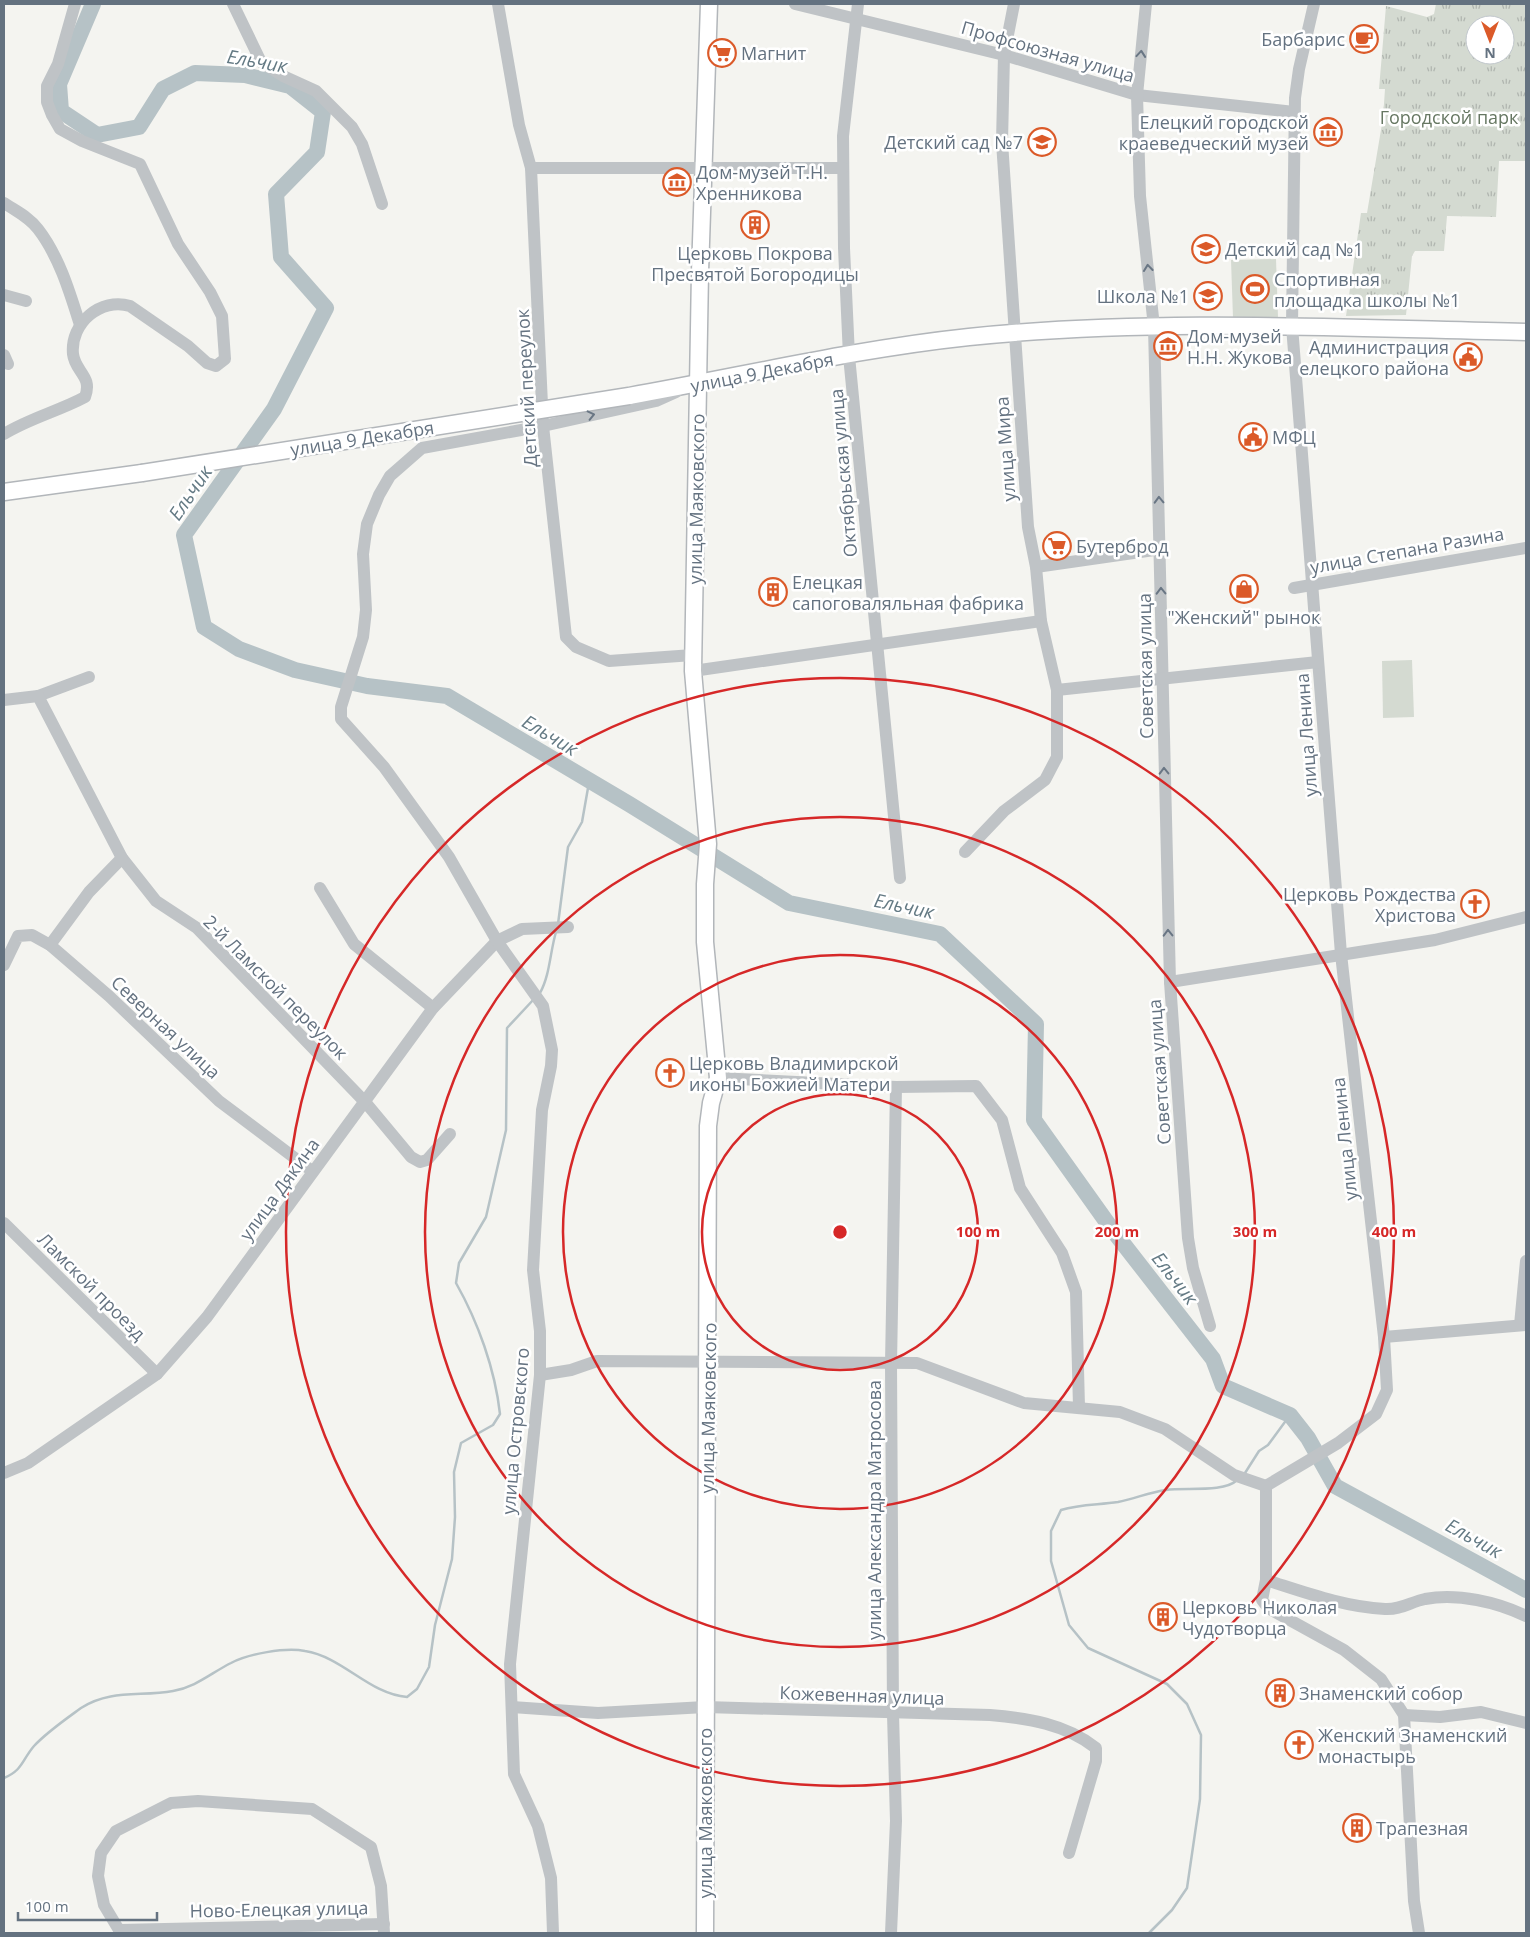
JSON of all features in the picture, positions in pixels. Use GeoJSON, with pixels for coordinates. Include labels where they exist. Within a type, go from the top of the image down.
{"type":"FeatureCollection","features":[{"type":"Feature","properties":{"kind":"main road","name":"улица Маяковского"},"geometry":{"type":"LineString","coordinates":[[705,1933],[705,1707],[709,1363],[708,1126],[711,1103],[718,1078],[706,942],[704,884],[708,844],[693,663],[694,385],[709,4]]}},
{"type":"Feature","properties":{"kind":"main road","name":"улица 9 Декабря"},"geometry":{"type":"LineString","coordinates":[[4,492],[142,473],[629,396],[849,356],[966,338],[1014,333],[1292,326],[1526,332]]}},
{"type":"Feature","properties":{"kind":"street"},"geometry":{"type":"LineString","coordinates":[[4,434],[25,422],[72,404],[85,396],[87,382],[73,357],[73,346],[80,325],[90,313],[107,305],[120,303],[130,306],[153,321],[207,363],[216,366],[225,359],[222,316],[210,292],[178,244],[140,164],[82,141],[60,129],[52,114],[47,102],[47,86],[58,64],[75,4]]}},
{"type":"Feature","properties":{"kind":"street"},"geometry":{"type":"LineString","coordinates":[[234,4],[261,62],[283,76],[316,92],[352,127],[362,144],[382,204]]}},
{"type":"Feature","properties":{"kind":"street","name":"Детский переулок"},"geometry":{"type":"LineString","coordinates":[[498,4],[499,21],[519,125],[531,168],[543,426],[566,637],[576,647],[609,661],[693,663]]}},
{"type":"Feature","properties":{"kind":"street","name":"Профсоюзная улица"},"geometry":{"type":"LineString","coordinates":[[795,4],[856,17],[1004,55],[1137,95],[1294,112]]}},
{"type":"Feature","properties":{"kind":"street","name":"Октябрьская улица"},"geometry":{"type":"LineString","coordinates":[[858,4],[843,136],[849,356],[900,878]]}},
{"type":"Feature","properties":{"kind":"street","name":"улица Мира"},"geometry":{"type":"LineString","coordinates":[[965,852],[1004,811],[1045,780],[1057,757],[1057,690],[1041,621],[1036,567],[1028,527],[1002,142],[1004,55],[1014,4]]}},
{"type":"Feature","properties":{"kind":"street","name":"Советская улица"},"geometry":{"type":"LineString","coordinates":[[1146,4],[1137,95],[1140,196],[1154,328],[1161,549],[1162,680],[1170,982],[1188,1238],[1193,1268],[1210,1326]]}},
{"type":"Feature","properties":{"kind":"street","name":"улица Ленина"},"geometry":{"type":"LineString","coordinates":[[1266,1486],[1338,1443],[1376,1414],[1387,1390],[1384,1337],[1340,954],[1292,326],[1294,112],[1299,69],[1314,4]]}},
{"type":"Feature","properties":{"kind":"street"},"geometry":{"type":"LineString","coordinates":[[531,168],[843,168]]}},
{"type":"Feature","properties":{"kind":"street"},"geometry":{"type":"LineString","coordinates":[[4,203],[26,217],[38,229],[69,291],[80,325]]}},
{"type":"Feature","properties":{"kind":"street"},"geometry":{"type":"LineString","coordinates":[[4,295],[26,301]]}},
{"type":"Feature","properties":{"kind":"street","name":"улица Островского"},"geometry":{"type":"LineString","coordinates":[[554,1933],[551,1878],[538,1826],[514,1774],[510,1664],[540,1375],[540,1331],[533,1270],[542,1110],[551,1066],[552,1050],[543,1006],[497,941],[449,857],[384,767],[342,720],[341,707],[345,691],[354,673],[364,637],[366,610],[363,554],[367,524],[379,495],[390,476],[422,448],[543,426],[656,401],[694,385]]}},
{"type":"Feature","properties":{"kind":"street","name":"улица Степана Разина"},"geometry":{"type":"LineString","coordinates":[[1294,588],[1313,583],[1526,548]]}},
{"type":"Feature","properties":{"kind":"street"},"geometry":{"type":"LineString","coordinates":[[1036,567],[1161,549]]}},
{"type":"Feature","properties":{"kind":"street"},"geometry":{"type":"LineString","coordinates":[[693,663],[738,666],[1041,621]]}},
{"type":"Feature","properties":{"kind":"street"},"geometry":{"type":"LineString","coordinates":[[1057,690],[1318,662]]}},
{"type":"Feature","properties":{"kind":"street"},"geometry":{"type":"LineString","coordinates":[[4,700],[38,696],[90,677]]}},
{"type":"Feature","properties":{"kind":"street","name":"2-й Ламской переулок"},"geometry":{"type":"LineString","coordinates":[[38,696],[122,858],[156,900],[197,928],[366,1103],[411,1157],[420,1162],[427,1160],[450,1134]]}},
{"type":"Feature","properties":{"kind":"street"},"geometry":{"type":"LineString","coordinates":[[50,945],[89,892],[122,858]]}},
{"type":"Feature","properties":{"kind":"street"},"geometry":{"type":"LineString","coordinates":[[320,888],[354,944],[433,1008]]}},
{"type":"Feature","properties":{"kind":"street"},"geometry":{"type":"LineString","coordinates":[[1170,982],[1435,940],[1526,917]]}},
{"type":"Feature","properties":{"kind":"street","name":"улица Дякина"},"geometry":{"type":"LineString","coordinates":[[4,1472],[28,1463],[157,1374],[207,1317],[312,1171],[366,1103],[433,1008],[497,941],[522,930],[568,927]]}},
{"type":"Feature","properties":{"kind":"street","name":"Северная улица"},"geometry":{"type":"LineString","coordinates":[[4,965],[18,936],[32,935],[50,945],[109,996],[219,1101],[312,1171]]}},
{"type":"Feature","properties":{"kind":"street"},"geometry":{"type":"LineString","coordinates":[[718,1078],[896,1087],[976,1086],[1002,1120],[1020,1188],[1062,1253],[1076,1292],[1079,1406]]}},
{"type":"Feature","properties":{"kind":"street","name":"улица Александра Матросова"},"geometry":{"type":"LineString","coordinates":[[891,1933],[896,1821],[893,1714],[890,1364],[896,1087]]}},
{"type":"Feature","properties":{"kind":"street","name":"Ламской проезд"},"geometry":{"type":"LineString","coordinates":[[4,1223],[157,1374]]}},
{"type":"Feature","properties":{"kind":"street"},"geometry":{"type":"LineString","coordinates":[[1384,1337],[1523,1325],[1526,1261]]}},
{"type":"Feature","properties":{"kind":"street"},"geometry":{"type":"LineString","coordinates":[[540,1375],[571,1370],[596,1361],[917,1363],[1024,1403],[1079,1406],[1120,1412],[1165,1429],[1234,1475],[1266,1486],[1266,1580],[1262,1600],[1268,1608],[1344,1650],[1382,1679],[1404,1715],[1414,1901],[1419,1933]]}},
{"type":"Feature","properties":{"kind":"street"},"geometry":{"type":"LineString","coordinates":[[1266,1580],[1323,1598],[1361,1606],[1395,1609],[1428,1599],[1454,1598],[1492,1603],[1526,1616]]}},
{"type":"Feature","properties":{"kind":"street","name":"Кожевенная улица"},"geometry":{"type":"LineString","coordinates":[[512,1707],[598,1713],[705,1707],[893,1714],[990,1715],[1055,1726],[1082,1737],[1096,1748],[1096,1761],[1069,1853]]}},
{"type":"Feature","properties":{"kind":"street"},"geometry":{"type":"LineString","coordinates":[[1404,1715],[1440,1717],[1481,1712],[1526,1723]]}},
{"type":"Feature","properties":{"kind":"street"},"geometry":{"type":"LineString","coordinates":[[119,1932],[110,1917],[102,1895],[98,1876],[101,1854],[116,1832],[153,1810],[171,1803],[198,1801],[312,1809],[371,1847],[382,1886],[384,1929]]}},
{"type":"Feature","properties":{"kind":"street","name":"Ново-Елецкая улица"},"geometry":{"type":"LineString","coordinates":[[119,1932],[384,1929]]}},
{"type":"Feature","properties":{"kind":"green space","name":"Городской парк"},"geometry":{"type":"Polygon","coordinates":[[[1436,4],[1526,4],[1526,161],[1499,161],[1496,217],[1447,216],[1444,251],[1415,251],[1412,256],[1406,315],[1346,316],[1361,213],[1367,213],[1383,118],[1385,89],[1379,89],[1386,6],[1427,17],[1434,14],[1436,4]]]}},
{"type":"Feature","properties":{"kind":"green space","name":"Спортивная площадка школы №1"},"geometry":{"type":"Polygon","coordinates":[[[1276,259],[1278,317],[1233,318],[1231,260],[1276,259]]]}},
{"type":"Feature","properties":{"kind":"green space"},"geometry":{"type":"Polygon","coordinates":[[[1412,660],[1414,717],[1383,718],[1382,661],[1412,660]]]}},
{"type":"Feature","properties":{"kind":"waterway","name":"Ельчик"},"geometry":{"type":"LineString","coordinates":[[93,4],[59,84],[61,111],[97,135],[139,127],[163,89],[195,73],[245,75],[290,86],[323,112],[317,152],[276,194],[281,257],[326,308],[274,409],[184,535],[204,627],[239,649],[295,670],[367,686],[447,696],[629,804],[789,903],[940,934],[1036,1024],[1034,1120],[1111,1228],[1213,1359],[1223,1386],[1290,1415],[1308,1438],[1335,1486],[1526,1590]]}},
{"type":"Feature","properties":{"kind":"waterway"},"geometry":{"type":"LineString","coordinates":[[558,924],[568,847],[582,822],[588,788],[587,779]]}},
{"type":"Feature","properties":{"kind":"waterway"},"geometry":{"type":"LineString","coordinates":[[540,993],[548,971],[556,932]]}},
{"type":"Feature","properties":{"kind":"waterway"},"geometry":{"type":"LineString","coordinates":[[4,1778],[19,1768],[34,1746],[45,1736],[81,1708],[92,1702],[115,1696],[161,1693],[181,1689],[196,1683],[231,1663],[257,1654],[287,1650],[305,1651],[332,1660],[368,1683],[393,1694],[407,1697],[417,1689],[429,1667],[435,1625],[452,1559],[455,1517],[454,1472],[461,1443],[493,1425],[500,1414],[490,1363],[478,1330],[456,1283],[459,1263],[486,1217],[506,1130],[507,1028],[534,999]]}},
{"type":"Feature","properties":{"kind":"waterway"},"geometry":{"type":"LineString","coordinates":[[1245,1473],[1259,1451],[1268,1445],[1290,1415]]}},
{"type":"Feature","properties":{"kind":"waterway"},"geometry":{"type":"LineString","coordinates":[[1149,1933],[1172,1910],[1187,1888],[1200,1799],[1201,1735],[1187,1704],[1167,1684],[1088,1648],[1069,1625],[1051,1561],[1051,1531],[1061,1510],[1068,1508],[1118,1502],[1166,1490],[1223,1487],[1237,1480]]}},
{"type":"Feature","properties":{"kind":"place","name":"Барбарис"},"geometry":{"type":"Point","coordinates":[1364,39]}},
{"type":"Feature","properties":{"kind":"place","name":"Магнит"},"geometry":{"type":"Point","coordinates":[722,53]}},
{"type":"Feature","properties":{"kind":"place","name":"Елецкий городской краеведческий музей"},"geometry":{"type":"Point","coordinates":[1328,132]}},
{"type":"Feature","properties":{"kind":"place","name":"Детский сад №7"},"geometry":{"type":"Point","coordinates":[1042,142]}},
{"type":"Feature","properties":{"kind":"place","name":"Дом-музей Т.Н. Хренникова"},"geometry":{"type":"Point","coordinates":[677,182]}},
{"type":"Feature","properties":{"kind":"place","name":"Церковь Покрова Пресвятой Богородицы"},"geometry":{"type":"Point","coordinates":[755,225]}},
{"type":"Feature","properties":{"kind":"place","name":"Детский сад №1"},"geometry":{"type":"Point","coordinates":[1206,249]}},
{"type":"Feature","properties":{"kind":"place","name":"Спортивная площадка школы №1"},"geometry":{"type":"Point","coordinates":[1255,289]}},
{"type":"Feature","properties":{"kind":"place","name":"Школа №1"},"geometry":{"type":"Point","coordinates":[1208,296]}},
{"type":"Feature","properties":{"kind":"place","name":"Дом-музей Н.Н. Жукова"},"geometry":{"type":"Point","coordinates":[1168,346]}},
{"type":"Feature","properties":{"kind":"place","name":"Администрация елецкого района"},"geometry":{"type":"Point","coordinates":[1468,357]}},
{"type":"Feature","properties":{"kind":"place","name":"МФЦ"},"geometry":{"type":"Point","coordinates":[1253,437]}},
{"type":"Feature","properties":{"kind":"place","name":"Бутерброд"},"geometry":{"type":"Point","coordinates":[1057,546]}},
{"type":"Feature","properties":{"kind":"place","name":"\"Женский\" рынок"},"geometry":{"type":"Point","coordinates":[1244,589]}},
{"type":"Feature","properties":{"kind":"place","name":"Елецкая сапоговаляльная фабрика"},"geometry":{"type":"Point","coordinates":[773,592]}},
{"type":"Feature","properties":{"kind":"place","name":"Церковь Рождества Христова"},"geometry":{"type":"Point","coordinates":[1475,904]}},
{"type":"Feature","properties":{"kind":"place","name":"Церковь Владимирской иконы Божией Матери"},"geometry":{"type":"Point","coordinates":[670,1073]}},
{"type":"Feature","properties":{"kind":"place","name":"Церковь Николая Чудотворца"},"geometry":{"type":"Point","coordinates":[1163,1617]}},
{"type":"Feature","properties":{"kind":"place","name":"Знаменский собор"},"geometry":{"type":"Point","coordinates":[1280,1693]}},
{"type":"Feature","properties":{"kind":"place","name":"Женский Знаменский монастырь"},"geometry":{"type":"Point","coordinates":[1299,1745]}},
{"type":"Feature","properties":{"kind":"place","name":"Трапезная"},"geometry":{"type":"Point","coordinates":[1357,1828]}}]}
